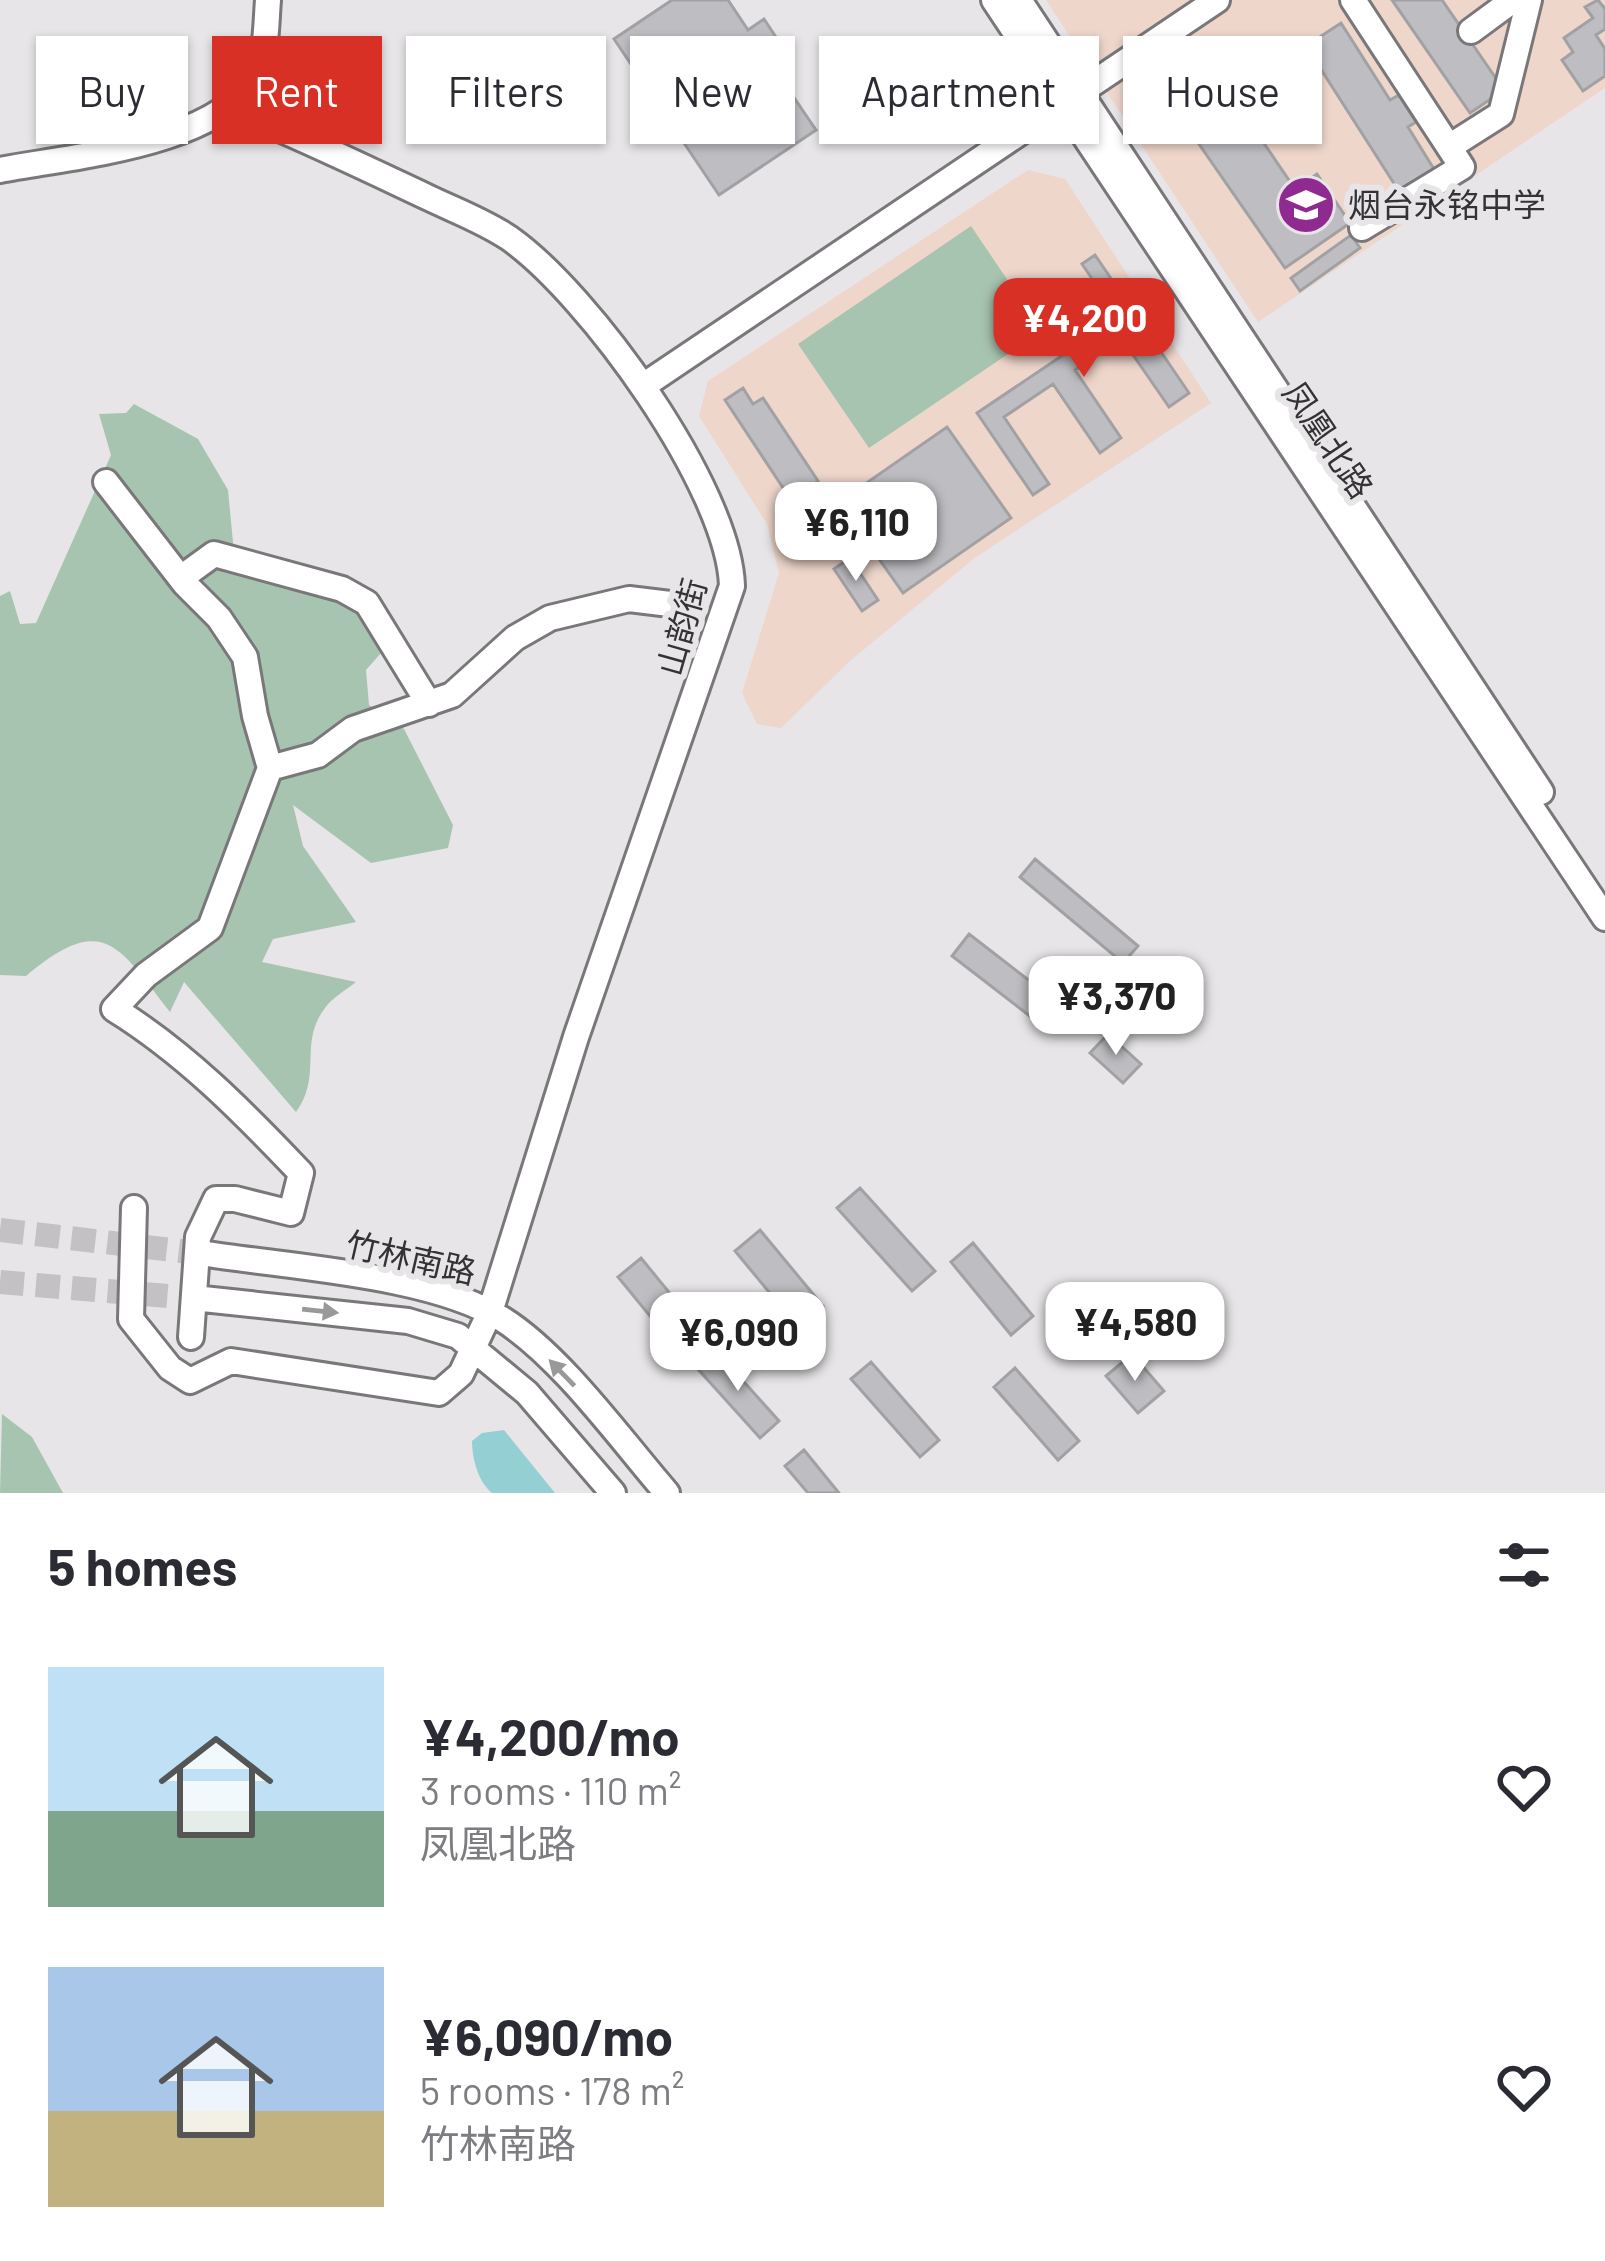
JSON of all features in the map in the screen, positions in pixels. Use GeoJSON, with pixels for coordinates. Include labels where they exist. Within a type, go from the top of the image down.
{"type":"FeatureCollection","features":[{"type":"Feature","properties":{"kind":"street"},"geometry":{"type":"LineString","coordinates":[[264,36],[268,0]]}},
{"type":"Feature","properties":{"kind":"street","name":"凤凰北路"},"geometry":{"type":"LineString","coordinates":[[994,0],[1023,36]]}},
{"type":"Feature","properties":{"kind":"street","name":"凤凰北路"},"geometry":{"type":"LineString","coordinates":[[1019,0],[1039,36]]}},
{"type":"Feature","properties":{"kind":"street"},"geometry":{"type":"LineString","coordinates":[[1099,79],[1217,0]]}},
{"type":"Feature","properties":{"kind":"street"},"geometry":{"type":"LineString","coordinates":[[1353,0],[1462,167],[1362,228]]}},
{"type":"Feature","properties":{"kind":"street"},"geometry":{"type":"LineString","coordinates":[[1471,31],[1513,0]]}},
{"type":"Feature","properties":{"kind":"street"},"geometry":{"type":"LineString","coordinates":[[1449,147],[1501,115],[1529,0]]}},
{"type":"Feature","properties":{"kind":"street"},"geometry":{"type":"LineString","coordinates":[[0,170],[165,137],[212,116]]}},
{"type":"Feature","properties":{"kind":"street","name":"凤凰北路"},"geometry":{"type":"LineString","coordinates":[[1099,136],[1605,889]]}},
{"type":"Feature","properties":{"kind":"street","name":"凤凰北路"},"geometry":{"type":"LineString","coordinates":[[1099,137],[1605,918]]}},
{"type":"Feature","properties":{"kind":"street","name":"山韵街"},"geometry":{"type":"LineString","coordinates":[[134,1208],[131,1319],[170,1368],[190,1381],[231,1361],[440,1393],[461,1374],[490,1312],[575,1037],[733,586],[731,561],[710,506],[644,386],[540,262],[504,235],[311,144]]}},
{"type":"Feature","properties":{"kind":"street"},"geometry":{"type":"LineString","coordinates":[[644,386],[1003,144]]}},
{"type":"Feature","properties":{"kind":"street"},"geometry":{"type":"LineString","coordinates":[[106,482],[181,578],[219,618],[245,657],[270,768],[210,928],[146,975],[114,1009],[162,1039],[301,1173],[291,1214],[235,1199],[216,1199],[198,1237],[191,1337]]}},
{"type":"Feature","properties":{"kind":"street"},"geometry":{"type":"LineString","coordinates":[[181,578],[214,554],[342,589],[367,603],[429,704]]}},
{"type":"Feature","properties":{"kind":"street"},"geometry":{"type":"LineString","coordinates":[[270,768],[318,755],[353,729],[452,694],[515,638],[550,618],[629,599],[670,604]]}},
{"type":"Feature","properties":{"kind":"street","name":"竹林南路"},"geometry":{"type":"LineString","coordinates":[[207,1254],[439,1292],[490,1312],[520,1332],[576,1388],[667,1493]]}},
{"type":"Feature","properties":{"kind":"street","name":"竹林南路"},"geometry":{"type":"LineString","coordinates":[[203,1299],[408,1321],[446,1331],[474,1346],[527,1393],[613,1493]]}},
{"type":"Feature","properties":{"kind":"shaded area","name":"烟台永铭中学"},"geometry":{"type":"Polygon","coordinates":[[[1046,0],[1605,0],[1605,88],[1258,322],[1141,144],[1322,144],[1322,36],[1123,36],[1123,117],[1099,80],[1099,36],[1070,36],[1046,0]]]}},
{"type":"Feature","properties":{"kind":"shaded area"},"geometry":{"type":"Polygon","coordinates":[[[1028,170],[1065,179],[1211,403],[976,557],[851,660],[781,728],[757,724],[742,693],[779,573],[767,524],[699,416],[708,381],[1028,170]]]}},
{"type":"Feature","properties":{"kind":"green space"},"geometry":{"type":"Polygon","coordinates":[[[971,226],[1042,331],[869,448],[798,344],[971,226]]]}},
{"type":"Feature","properties":{"kind":"green space"},"geometry":{"type":"Polygon","coordinates":[[[134,404],[198,439],[228,490],[235,563],[363,612],[381,653],[366,670],[369,705],[404,729],[453,825],[448,848],[371,863],[293,805],[303,846],[356,922],[273,939],[262,962],[356,982],[331,1001],[317,1021],[308,1085],[296,1112],[184,982],[170,1012],[137,970],[108,945],[92,941],[74,945],[26,976],[0,975],[0,596],[10,591],[20,624],[36,623],[111,455],[99,414],[126,413],[134,404]]]}},
{"type":"Feature","properties":{"kind":"green space"},"geometry":{"type":"Polygon","coordinates":[[[2,1414],[32,1437],[63,1493],[0,1493],[2,1414]]]}},
{"type":"Feature","properties":{"kind":"water"},"geometry":{"type":"Polygon","coordinates":[[[504,1430],[555,1493],[492,1493],[487,1488],[477,1469],[472,1441],[482,1433],[504,1430]]]}},
{"type":"Feature","properties":{"kind":"building"},"geometry":{"type":"Polygon","coordinates":[[[672,0],[728,0],[748,30],[764,19],[775,36],[630,36],[630,63],[614,39],[672,0]]]}},
{"type":"Feature","properties":{"kind":"building"},"geometry":{"type":"Polygon","coordinates":[[[1392,0],[1442,0],[1504,90],[1470,113],[1392,0]]]}},
{"type":"Feature","properties":{"kind":"building"},"geometry":{"type":"Polygon","coordinates":[[[1598,0],[1605,9],[1605,29],[1596,35],[1605,49],[1605,76],[1583,91],[1562,60],[1573,52],[1564,38],[1593,18],[1585,7],[1598,0]]]}},
{"type":"Feature","properties":{"kind":"building"},"geometry":{"type":"Polygon","coordinates":[[[1341,23],[1390,100],[1399,95],[1416,122],[1408,127],[1437,174],[1402,196],[1322,71],[1321,36],[1341,23]]]}},
{"type":"Feature","properties":{"kind":"building"},"geometry":{"type":"Polygon","coordinates":[[[795,99],[816,130],[719,195],[685,144],[795,144],[795,99]]]}},
{"type":"Feature","properties":{"kind":"building"},"geometry":{"type":"Polygon","coordinates":[[[1199,144],[1264,144],[1295,189],[1317,174],[1350,223],[1285,268],[1199,144]]]}},
{"type":"Feature","properties":{"kind":"building"},"geometry":{"type":"Polygon","coordinates":[[[1351,235],[1360,248],[1300,291],[1291,278],[1351,235]]]}},
{"type":"Feature","properties":{"kind":"building"},"geometry":{"type":"Polygon","coordinates":[[[1095,255],[1189,393],[1169,407],[1122,339],[1075,370],[1121,438],[1100,453],[1053,384],[1004,417],[1049,484],[1033,495],[977,413],[1112,322],[1089,287],[1095,283],[1082,264],[1095,255]]]}},
{"type":"Feature","properties":{"kind":"building"},"geometry":{"type":"Polygon","coordinates":[[[743,388],[753,404],[763,398],[818,481],[810,487],[820,503],[801,515],[725,400],[743,388]]]}},
{"type":"Feature","properties":{"kind":"building"},"geometry":{"type":"Polygon","coordinates":[[[947,427],[1011,518],[903,593],[839,502],[947,427]]]}},
{"type":"Feature","properties":{"kind":"building"},"geometry":{"type":"Polygon","coordinates":[[[850,558],[878,600],[862,611],[834,569],[850,558]]]}},
{"type":"Feature","properties":{"kind":"building"},"geometry":{"type":"Polygon","coordinates":[[[1035,859],[1138,946],[1123,963],[1020,877],[1035,859]]]}},
{"type":"Feature","properties":{"kind":"building"},"geometry":{"type":"Polygon","coordinates":[[[969,934],[1061,1005],[1044,1027],[952,956],[969,934]]]}},
{"type":"Feature","properties":{"kind":"building"},"geometry":{"type":"Polygon","coordinates":[[[1108,1034],[1141,1064],[1123,1083],[1090,1053],[1108,1034]]]}},
{"type":"Feature","properties":{"kind":"building"},"geometry":{"type":"Polygon","coordinates":[[[860,1188],[935,1271],[912,1291],[837,1208],[860,1188]]]}},
{"type":"Feature","properties":{"kind":"building"},"geometry":{"type":"Polygon","coordinates":[[[760,1230],[823,1306],[798,1327],[735,1251],[760,1230]]]}},
{"type":"Feature","properties":{"kind":"building"},"geometry":{"type":"Polygon","coordinates":[[[973,1243],[1033,1316],[1011,1335],[951,1262],[973,1243]]]}},
{"type":"Feature","properties":{"kind":"building"},"geometry":{"type":"Polygon","coordinates":[[[641,1258],[695,1324],[672,1343],[618,1277],[641,1258]]]}},
{"type":"Feature","properties":{"kind":"building"},"geometry":{"type":"Polygon","coordinates":[[[716,1351],[779,1421],[760,1438],[697,1368],[716,1351]]]}},
{"type":"Feature","properties":{"kind":"building"},"geometry":{"type":"Polygon","coordinates":[[[1132,1354],[1164,1391],[1138,1413],[1106,1376],[1132,1354]]]}},
{"type":"Feature","properties":{"kind":"building"},"geometry":{"type":"Polygon","coordinates":[[[871,1362],[939,1440],[920,1457],[851,1379],[871,1362]]]}},
{"type":"Feature","properties":{"kind":"building"},"geometry":{"type":"Polygon","coordinates":[[[1015,1368],[1079,1441],[1058,1460],[994,1387],[1015,1368]]]}},
{"type":"Feature","properties":{"kind":"building"},"geometry":{"type":"Polygon","coordinates":[[[804,1450],[839,1493],[808,1493],[785,1466],[804,1450]]]}},
{"type":"Feature","properties":{"kind":"tunnel"},"geometry":{"type":"LineString","coordinates":[[0,1230],[207,1254]]}},
{"type":"Feature","properties":{"kind":"tunnel"},"geometry":{"type":"LineString","coordinates":[[0,1282],[203,1299]]}},
{"type":"Feature","properties":{"kind":"place","name":"烟台永铭中学"},"geometry":{"type":"Point","coordinates":[1306,205]}}]}
